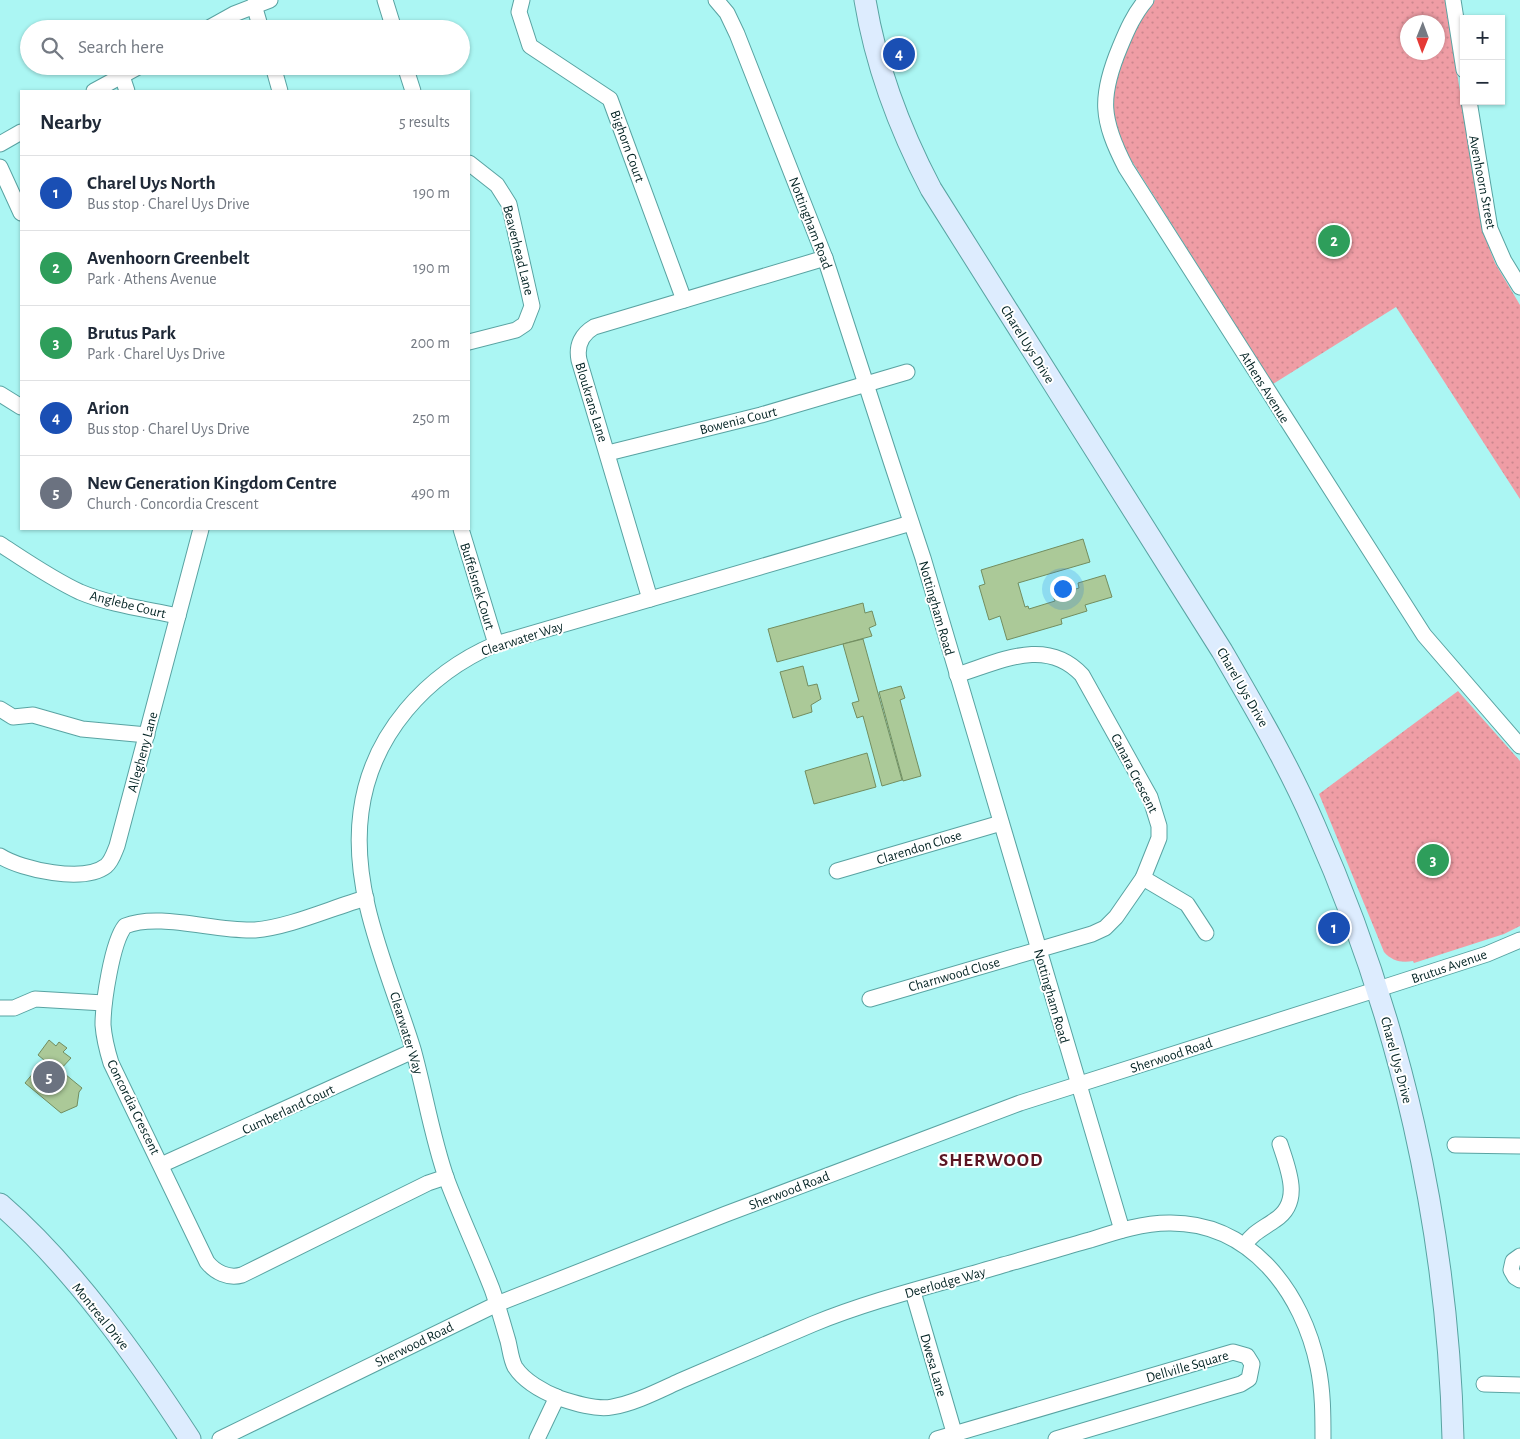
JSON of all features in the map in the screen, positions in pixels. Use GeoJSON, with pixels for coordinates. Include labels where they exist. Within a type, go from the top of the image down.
{"type":"FeatureCollection","features":[{"type":"Feature","properties":{"kind":"main road","name":"Charel Uys Drive"},"geometry":{"type":"LineString","coordinates":[[865,0],[874,44],[887,88],[907,139],[927,181],[960,238],[1217,644],[1266,727],[1314,824],[1342,893],[1377,990],[1403,1078],[1429,1200],[1448,1345],[1454,1439]]}},
{"type":"Feature","properties":{"kind":"main road","name":"Montreal Drive"},"geometry":{"type":"LineString","coordinates":[[0,1204],[38,1240],[102,1316],[145,1372],[190,1439]]}},
{"type":"Feature","properties":{"kind":"street"},"geometry":{"type":"LineString","coordinates":[[225,20],[254,5],[270,0]]}},
{"type":"Feature","properties":{"kind":"street"},"geometry":{"type":"LineString","coordinates":[[385,0],[391,20]]}},
{"type":"Feature","properties":{"kind":"street","name":"Bighorn Court"},"geometry":{"type":"LineString","coordinates":[[522,0],[519,12],[530,46],[603,92],[610,100],[684,300]]}},
{"type":"Feature","properties":{"kind":"street","name":"Nottingham Road"},"geometry":{"type":"LineString","coordinates":[[716,0],[727,13],[738,34],[825,258],[867,384],[911,522],[1122,1230]]}},
{"type":"Feature","properties":{"kind":"street","name":"Athens Avenue"},"geometry":{"type":"LineString","coordinates":[[1146,0],[1131,21],[1109,76],[1106,114],[1112,141],[1126,168],[1424,635],[1520,746]]}},
{"type":"Feature","properties":{"kind":"street"},"geometry":{"type":"LineString","coordinates":[[1453,0],[1462,60]]}},
{"type":"Feature","properties":{"kind":"street"},"geometry":{"type":"LineString","coordinates":[[254,5],[258,20]]}},
{"type":"Feature","properties":{"kind":"street"},"geometry":{"type":"LineString","coordinates":[[276,75],[280,90]]}},
{"type":"Feature","properties":{"kind":"street"},"geometry":{"type":"LineString","coordinates":[[408,75],[413,90]]}},
{"type":"Feature","properties":{"kind":"street"},"geometry":{"type":"LineString","coordinates":[[96,90],[122,76],[127,90]]}},
{"type":"Feature","properties":{"kind":"street","name":"Avenhoorn Street"},"geometry":{"type":"LineString","coordinates":[[1470,105],[1490,229],[1504,261],[1520,287]]}},
{"type":"Feature","properties":{"kind":"street"},"geometry":{"type":"LineString","coordinates":[[0,144],[20,133]]}},
{"type":"Feature","properties":{"kind":"street","name":"Beaverhead Lane"},"geometry":{"type":"LineString","coordinates":[[470,164],[498,185],[509,204],[532,306],[525,324],[516,330],[470,342]]}},
{"type":"Feature","properties":{"kind":"street"},"geometry":{"type":"LineString","coordinates":[[0,167],[20,211]]}},
{"type":"Feature","properties":{"kind":"street","name":"Bloukrans Lane"},"geometry":{"type":"LineString","coordinates":[[650,599],[578,355],[582,336],[594,327],[825,258]]}},
{"type":"Feature","properties":{"kind":"street","name":"Bowenia Court"},"geometry":{"type":"LineString","coordinates":[[608,453],[761,415],[907,372]]}},
{"type":"Feature","properties":{"kind":"street"},"geometry":{"type":"LineString","coordinates":[[0,394],[20,406]]}},
{"type":"Feature","properties":{"kind":"street","name":"Clearwater Way"},"geometry":{"type":"LineString","coordinates":[[497,1304],[446,1177],[413,1051],[366,898],[359,845],[359,824],[368,779],[376,757],[402,715],[425,688],[462,660],[496,644],[911,522]]}},
{"type":"Feature","properties":{"kind":"street","name":"Allegheny Lane"},"geometry":{"type":"LineString","coordinates":[[0,856],[29,869],[84,875],[105,867],[113,857],[201,530]]}},
{"type":"Feature","properties":{"kind":"street","name":"Buffelsnek Court"},"geometry":{"type":"LineString","coordinates":[[461,530],[496,644]]}},
{"type":"Feature","properties":{"kind":"street","name":"Anglebe Court"},"geometry":{"type":"LineString","coordinates":[[0,544],[52,578],[81,592],[107,601],[178,616]]}},
{"type":"Feature","properties":{"kind":"street","name":"Canara Crescent"},"geometry":{"type":"LineString","coordinates":[[957,675],[1036,653],[1056,656],[1074,667],[1086,684],[1156,811],[1160,826],[1159,838],[1143,878],[1116,917],[1105,928],[1092,934],[1038,949]]}},
{"type":"Feature","properties":{"kind":"street"},"geometry":{"type":"LineString","coordinates":[[0,709],[13,717],[33,715],[82,730],[147,735]]}},
{"type":"Feature","properties":{"kind":"street","name":"Clarendon Close"},"geometry":{"type":"LineString","coordinates":[[837,871],[1001,822]]}},
{"type":"Feature","properties":{"kind":"street"},"geometry":{"type":"LineString","coordinates":[[1143,878],[1187,904],[1206,933]]}},
{"type":"Feature","properties":{"kind":"street","name":"Concordia Crescent"},"geometry":{"type":"LineString","coordinates":[[366,898],[272,928],[254,930],[158,922],[127,925],[119,934],[115,945],[104,1002],[105,1041],[111,1063],[207,1262],[217,1272],[232,1276],[242,1274],[428,1183],[446,1177]]}},
{"type":"Feature","properties":{"kind":"street","name":"Brutus Avenue"},"geometry":{"type":"LineString","coordinates":[[1377,990],[1487,954],[1520,940]]}},
{"type":"Feature","properties":{"kind":"street","name":"Charnwood Close"},"geometry":{"type":"LineString","coordinates":[[870,999],[1038,949]]}},
{"type":"Feature","properties":{"kind":"street","name":"Sherwood Road"},"geometry":{"type":"LineString","coordinates":[[220,1439],[497,1304],[970,1121],[1377,990]]}},
{"type":"Feature","properties":{"kind":"street"},"geometry":{"type":"LineString","coordinates":[[0,1008],[14,1008],[35,998],[104,1002]]}},
{"type":"Feature","properties":{"kind":"street","name":"Cumberland Court"},"geometry":{"type":"LineString","coordinates":[[161,1165],[413,1051]]}},
{"type":"Feature","properties":{"kind":"street"},"geometry":{"type":"LineString","coordinates":[[1244,1244],[1250,1237],[1278,1218],[1289,1204],[1291,1180],[1280,1144]]}},
{"type":"Feature","properties":{"kind":"street"},"geometry":{"type":"LineString","coordinates":[[1455,1146],[1520,1146]]}},
{"type":"Feature","properties":{"kind":"street","name":"Deerlodge Way"},"geometry":{"type":"LineString","coordinates":[[497,1304],[514,1366],[529,1382],[557,1397],[588,1406],[609,1408],[646,1396],[818,1322],[912,1292],[1122,1230],[1155,1223],[1189,1224],[1222,1233],[1244,1244],[1265,1262],[1282,1281],[1306,1327],[1321,1382],[1323,1439]]}},
{"type":"Feature","properties":{"kind":"street"},"geometry":{"type":"LineString","coordinates":[[1520,1256],[1513,1261],[1511,1270],[1515,1277],[1520,1280]]}},
{"type":"Feature","properties":{"kind":"street","name":"Dwesa Lane"},"geometry":{"type":"LineString","coordinates":[[912,1292],[955,1436]]}},
{"type":"Feature","properties":{"kind":"street","name":"Dellville Square"},"geometry":{"type":"LineString","coordinates":[[937,1439],[955,1436],[1233,1352],[1247,1356],[1252,1364],[1249,1379],[1241,1384],[1056,1439]]}},
{"type":"Feature","properties":{"kind":"street"},"geometry":{"type":"LineString","coordinates":[[1484,1384],[1520,1385]]}},
{"type":"Feature","properties":{"kind":"street"},"geometry":{"type":"LineString","coordinates":[[537,1439],[557,1397]]}},
{"type":"Feature","properties":{"kind":"shaded area"},"geometry":{"type":"Polygon","coordinates":[[[1155,0],[1445,0],[1460,92],[1460,105],[1462,105],[1483,232],[1495,263],[1520,305],[1520,499],[1396,307],[1273,384],[1121,144],[1113,113],[1114,89],[1121,61],[1139,22],[1155,0]]]}},
{"type":"Feature","properties":{"kind":"shaded area"},"geometry":{"type":"Polygon","coordinates":[[[1458,691],[1520,761],[1520,926],[1504,934],[1414,963],[1413,961],[1397,961],[1384,952],[1319,794],[1458,691]]]}},
{"type":"Feature","properties":{"kind":"building"},"geometry":{"type":"Polygon","coordinates":[[[1083,539],[1090,562],[1018,583],[1025,607],[1028,606],[1029,609],[1055,601],[1053,596],[1079,588],[1078,583],[1105,575],[1112,597],[1085,605],[1087,611],[1061,619],[1062,624],[1007,640],[1000,616],[989,620],[979,586],[985,584],[981,570],[1083,539]]]}},
{"type":"Feature","properties":{"kind":"building"},"geometry":{"type":"Polygon","coordinates":[[[863,603],[865,613],[872,611],[876,625],[869,628],[872,636],[777,662],[768,629],[863,603]]]}},
{"type":"Feature","properties":{"kind":"building"},"geometry":{"type":"Polygon","coordinates":[[[863,639],[902,780],[882,786],[863,716],[857,718],[852,703],[859,701],[843,644],[863,639]]]}},
{"type":"Feature","properties":{"kind":"building"},"geometry":{"type":"Polygon","coordinates":[[[803,666],[808,686],[817,684],[821,699],[811,705],[812,712],[793,718],[780,672],[803,666]]]}},
{"type":"Feature","properties":{"kind":"building"},"geometry":{"type":"Polygon","coordinates":[[[901,686],[905,698],[900,700],[921,776],[903,781],[879,692],[901,686]]]}},
{"type":"Feature","properties":{"kind":"building"},"geometry":{"type":"Polygon","coordinates":[[[867,753],[876,787],[814,804],[805,771],[867,753]]]}},
{"type":"Feature","properties":{"kind":"building"},"geometry":{"type":"Polygon","coordinates":[[[49,1040],[56,1046],[59,1042],[67,1048],[63,1052],[71,1058],[60,1070],[82,1088],[79,1092],[77,1106],[61,1113],[25,1083],[44,1060],[38,1055],[49,1040]]]}},
{"type":"Feature","properties":{"kind":"place","name":"Arion"},"geometry":{"type":"Point","coordinates":[899,54]}},
{"type":"Feature","properties":{"kind":"place","name":"Avenhoorn Greenbelt"},"geometry":{"type":"Point","coordinates":[1334,241]}},
{"type":"Feature","properties":{"kind":"place","name":"Brutus Park"},"geometry":{"type":"Point","coordinates":[1433,860]}},
{"type":"Feature","properties":{"kind":"place","name":"Charel Uys North"},"geometry":{"type":"Point","coordinates":[1334,928]}},
{"type":"Feature","properties":{"kind":"place","name":"New Generation Kingdom Centre"},"geometry":{"type":"Point","coordinates":[49,1077]}},
{"type":"Feature","properties":{"kind":"district","name":"SHERWOOD"},"geometry":{"type":"Point","coordinates":[991,1159]}}]}
